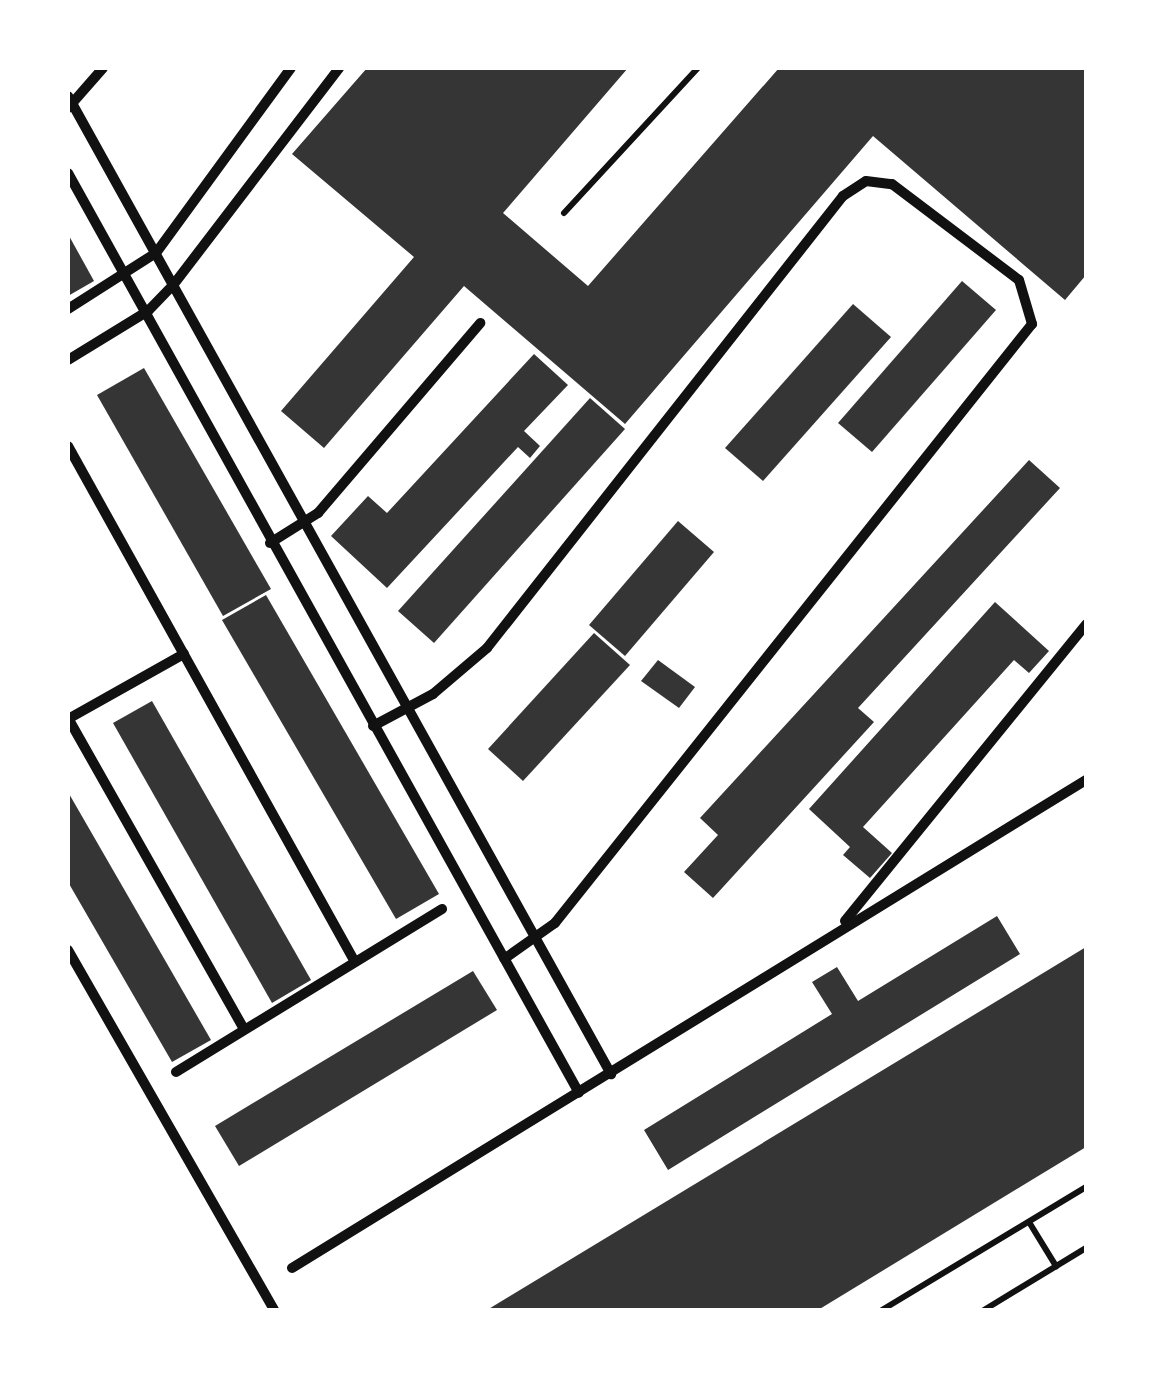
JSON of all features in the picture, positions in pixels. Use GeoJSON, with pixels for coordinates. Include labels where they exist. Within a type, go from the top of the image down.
{"type":"FeatureCollection","features":[{"type":"Feature","properties":{"kind":"street"},"geometry":{"type":"LineString","coordinates":[[103,68],[69,103],[174,284],[209,361],[611,1074]]}},
{"type":"Feature","properties":{"kind":"street"},"geometry":{"type":"LineString","coordinates":[[68,309],[156,252],[291,68]]}},
{"type":"Feature","properties":{"kind":"street"},"geometry":{"type":"LineString","coordinates":[[68,360],[148,311],[174,284],[339,68]]}},
{"type":"Feature","properties":{"kind":"street"},"geometry":{"type":"LineString","coordinates":[[68,173],[128,272],[270,543],[579,1093]]}},
{"type":"Feature","properties":{"kind":"street"},"geometry":{"type":"LineString","coordinates":[[373,726],[408,708],[487,648],[843,196],[866,181],[892,184],[1018,280],[1032,324],[536,940],[504,959]]}},
{"type":"Feature","properties":{"kind":"street"},"geometry":{"type":"LineString","coordinates":[[270,543],[318,513],[480,323]]}},
{"type":"Feature","properties":{"kind":"street"},"geometry":{"type":"LineString","coordinates":[[68,446],[354,962]]}},
{"type":"Feature","properties":{"kind":"street"},"geometry":{"type":"LineString","coordinates":[[838,930],[1086,624]]}},
{"type":"Feature","properties":{"kind":"street"},"geometry":{"type":"LineString","coordinates":[[184,654],[68,718],[244,1029]]}},
{"type":"Feature","properties":{"kind":"street"},"geometry":{"type":"LineString","coordinates":[[292,1268],[1086,780]]}},
{"type":"Feature","properties":{"kind":"street"},"geometry":{"type":"LineString","coordinates":[[176,1072],[442,909]]}},
{"type":"Feature","properties":{"kind":"street"},"geometry":{"type":"LineString","coordinates":[[68,950],[274,1310]]}},
{"type":"Feature","properties":{"kind":"lane"},"geometry":{"type":"LineString","coordinates":[[564,214],[698,68]]}},
{"type":"Feature","properties":{"kind":"lane"},"geometry":{"type":"LineString","coordinates":[[882,1310],[1086,1187]]}},
{"type":"Feature","properties":{"kind":"lane"},"geometry":{"type":"LineString","coordinates":[[1028,1222],[1056,1266]]}},
{"type":"Feature","properties":{"kind":"lane"},"geometry":{"type":"LineString","coordinates":[[984,1310],[1086,1248]]}},
{"type":"Feature","properties":{"kind":"building"},"geometry":{"type":"Polygon","coordinates":[[[367,68],[628,68],[503,213],[588,286],[779,68],[1086,68],[1086,275],[1065,300],[873,136],[625,424],[464,286],[324,448],[281,411],[414,257],[292,154],[367,68]]]}},
{"type":"Feature","properties":{"kind":"building"},"geometry":{"type":"Polygon","coordinates":[[[68,234],[94,281],[68,296],[68,234]]]}},
{"type":"Feature","properties":{"kind":"building"},"geometry":{"type":"Polygon","coordinates":[[[962,281],[996,310],[872,452],[838,423],[962,281]]]}},
{"type":"Feature","properties":{"kind":"building"},"geometry":{"type":"Polygon","coordinates":[[[853,304],[891,337],[763,481],[725,448],[853,304]]]}},
{"type":"Feature","properties":{"kind":"building"},"geometry":{"type":"Polygon","coordinates":[[[534,354],[568,385],[524,431],[540,446],[530,458],[518,447],[387,588],[331,536],[368,496],[387,513],[534,354]]]}},
{"type":"Feature","properties":{"kind":"building"},"geometry":{"type":"Polygon","coordinates":[[[144,368],[271,589],[223,616],[97,395],[144,368]]]}},
{"type":"Feature","properties":{"kind":"building"},"geometry":{"type":"Polygon","coordinates":[[[590,398],[625,429],[434,643],[398,611],[590,398]]]}},
{"type":"Feature","properties":{"kind":"building"},"geometry":{"type":"Polygon","coordinates":[[[1029,460],[1060,488],[858,708],[874,722],[713,898],[684,872],[718,835],[700,818],[1029,460]]]}},
{"type":"Feature","properties":{"kind":"building"},"geometry":{"type":"Polygon","coordinates":[[[678,521],[714,552],[625,656],[589,625],[678,521]]]}},
{"type":"Feature","properties":{"kind":"building"},"geometry":{"type":"Polygon","coordinates":[[[266,595],[439,894],[396,919],[222,620],[266,595]]]}},
{"type":"Feature","properties":{"kind":"building"},"geometry":{"type":"Polygon","coordinates":[[[995,602],[1049,651],[1029,673],[1014,660],[863,827],[892,853],[870,878],[843,855],[850,847],[809,809],[995,602]]]}},
{"type":"Feature","properties":{"kind":"building"},"geometry":{"type":"Polygon","coordinates":[[[594,633],[630,665],[523,781],[488,749],[594,633]]]}},
{"type":"Feature","properties":{"kind":"building"},"geometry":{"type":"Polygon","coordinates":[[[658,660],[695,687],[679,708],[641,681],[658,660]]]}},
{"type":"Feature","properties":{"kind":"building"},"geometry":{"type":"Polygon","coordinates":[[[152,701],[311,980],[272,1003],[113,723],[152,701]]]}},
{"type":"Feature","properties":{"kind":"building"},"geometry":{"type":"Polygon","coordinates":[[[68,792],[211,1040],[172,1062],[68,882],[68,792]]]}},
{"type":"Feature","properties":{"kind":"building"},"geometry":{"type":"Polygon","coordinates":[[[997,916],[1020,954],[668,1170],[644,1130],[832,1014],[812,982],[837,967],[858,1001],[997,916]]]}},
{"type":"Feature","properties":{"kind":"building"},"geometry":{"type":"Polygon","coordinates":[[[1086,947],[1086,1147],[818,1310],[487,1310],[1086,947]]]}},
{"type":"Feature","properties":{"kind":"building"},"geometry":{"type":"Polygon","coordinates":[[[473,971],[497,1010],[239,1166],[215,1126],[473,971]]]}}]}
